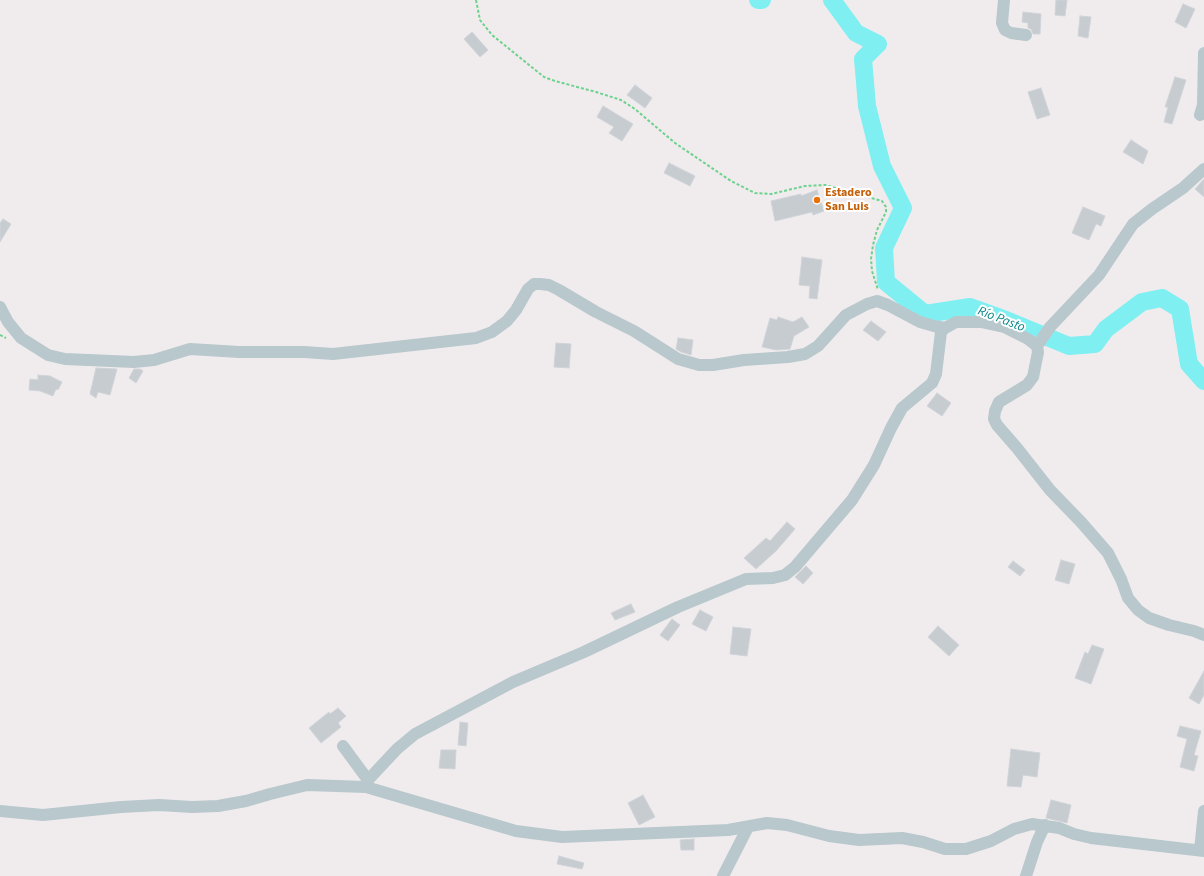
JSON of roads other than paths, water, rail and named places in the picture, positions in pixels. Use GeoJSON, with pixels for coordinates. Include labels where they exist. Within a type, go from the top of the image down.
{"type":"FeatureCollection","features":[{"type":"Feature","properties":{"kind":"street"},"geometry":{"type":"LineString","coordinates":[[1004,0],[1002,23],[1005,30],[1011,33],[1026,35]]}},
{"type":"Feature","properties":{"kind":"street"},"geometry":{"type":"LineString","coordinates":[[1200,115],[1202,105],[1204,53]]}},
{"type":"Feature","properties":{"kind":"street"},"geometry":{"type":"LineString","coordinates":[[1204,169],[1183,188],[1133,224],[1099,275],[1050,327],[1039,343],[1033,377],[1027,385],[999,402],[995,411],[994,419],[997,425],[1014,443],[1050,490],[1108,553],[1121,579],[1128,598],[1138,610],[1149,618],[1169,625],[1194,630],[1204,635]]}},
{"type":"Feature","properties":{"kind":"street"},"geometry":{"type":"LineString","coordinates":[[0,307],[8,322],[21,338],[48,355],[65,359],[134,362],[154,360],[190,349],[239,352],[304,352],[333,354],[476,338],[492,332],[507,321],[516,310],[528,289],[534,284],[549,285],[596,312],[634,331],[678,359],[699,365],[713,365],[744,360],[788,357],[805,354],[818,346],[846,315],[867,304],[877,301],[883,302],[920,322],[945,328]]}},
{"type":"Feature","properties":{"kind":"street"},"geometry":{"type":"LineString","coordinates":[[367,784],[398,749],[415,734],[513,682],[584,652],[678,607],[746,579],[772,578],[785,575],[796,567],[852,500],[874,465],[902,408],[932,383],[936,374],[941,332],[945,328],[956,322],[981,322],[1004,328],[1039,343]]}},
{"type":"Feature","properties":{"kind":"street"},"geometry":{"type":"LineString","coordinates":[[343,746],[367,784]]}},
{"type":"Feature","properties":{"kind":"street"},"geometry":{"type":"LineString","coordinates":[[0,811],[43,815],[128,806],[218,806],[246,801],[308,785],[367,784],[516,832],[562,837],[728,830],[767,824],[787,825],[829,836],[859,840],[902,838],[923,842],[945,849],[966,849],[991,841],[1014,829],[1032,824],[1059,828],[1074,834],[1091,838],[1202,851],[1204,811]]}},
{"type":"Feature","properties":{"kind":"street"},"geometry":{"type":"LineString","coordinates":[[1026,876],[1037,842],[1045,825]]}},
{"type":"Feature","properties":{"kind":"street"},"geometry":{"type":"LineString","coordinates":[[723,876],[748,827]]}},
{"type":"Feature","properties":{"kind":"waterway","name":"Río Pasto"},"geometry":{"type":"LineString","coordinates":[[832,0],[856,33],[878,44],[863,59],[867,106],[882,166],[903,208],[884,248],[886,282],[925,314],[970,307],[1069,346],[1095,344],[1106,329],[1142,302],[1162,298],[1180,309],[1189,364],[1204,381]]}},
{"type":"Feature","properties":{"kind":"place","name":"Estadero San Luis"},"geometry":{"type":"Point","coordinates":[817,200]}}]}
